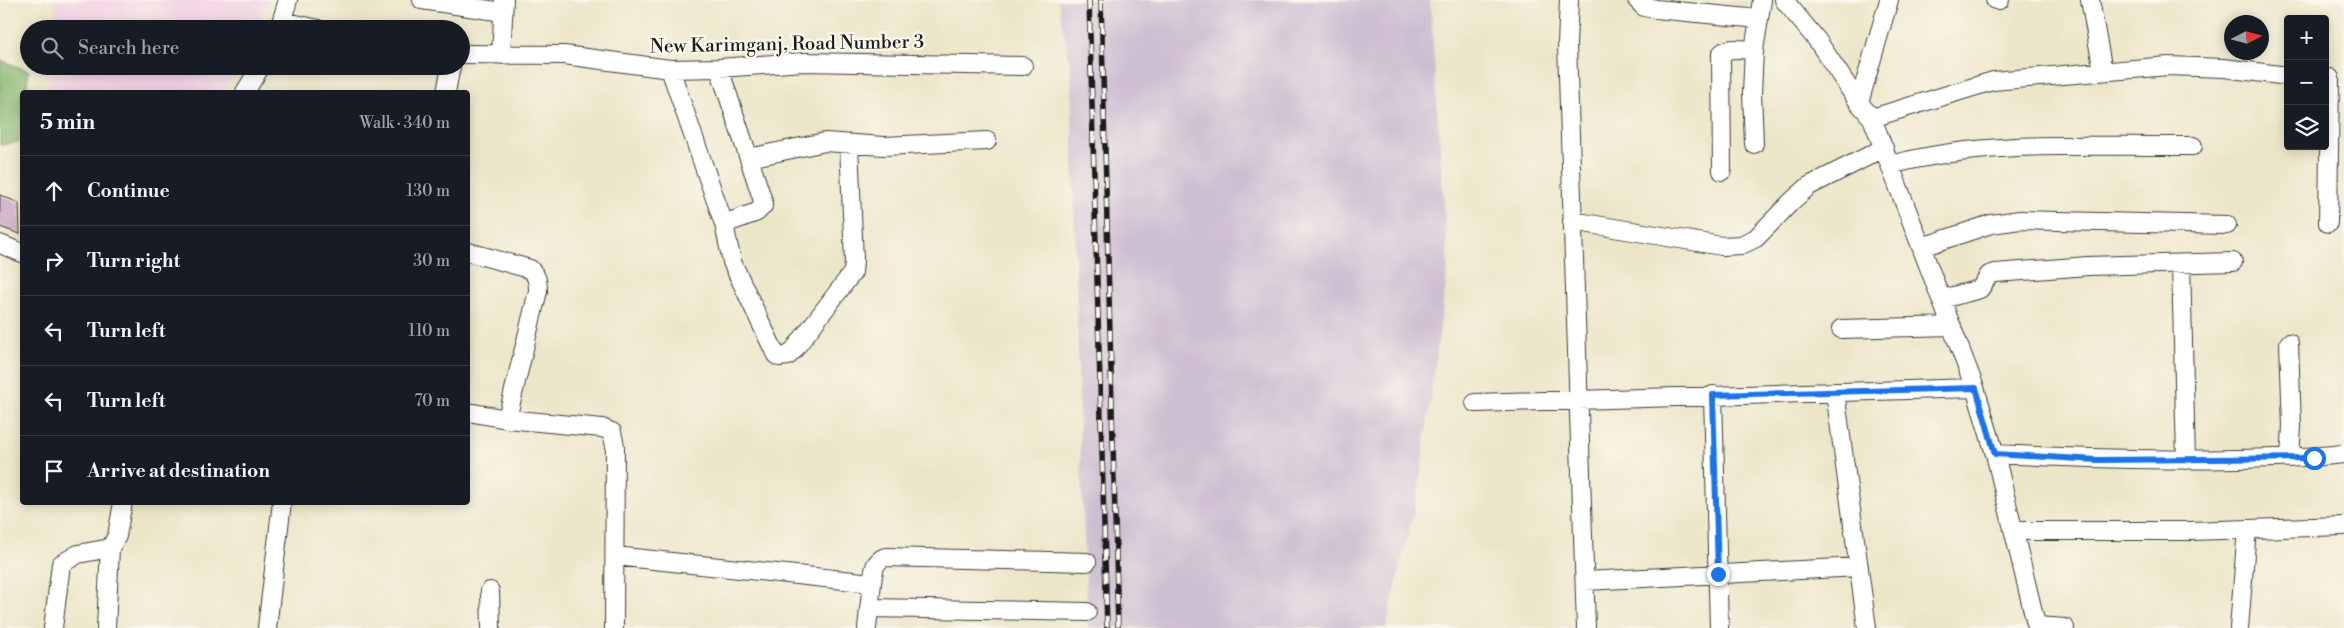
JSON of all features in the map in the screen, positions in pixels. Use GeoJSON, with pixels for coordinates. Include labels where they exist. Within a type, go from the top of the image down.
{"type":"FeatureCollection","features":[{"type":"Feature","properties":{"kind":"street"},"geometry":{"type":"LineString","coordinates":[[282,20],[288,0]]}},
{"type":"Feature","properties":{"kind":"street"},"geometry":{"type":"LineString","coordinates":[[422,0],[504,6],[501,55]]}},
{"type":"Feature","properties":{"kind":"street"},"geometry":{"type":"LineString","coordinates":[[1569,0],[1567,44],[1577,401],[1586,628]]}},
{"type":"Feature","properties":{"kind":"street"},"geometry":{"type":"LineString","coordinates":[[1637,0],[1644,7],[1656,10],[1759,19]]}},
{"type":"Feature","properties":{"kind":"street"},"geometry":{"type":"LineString","coordinates":[[1754,144],[1754,50],[1762,0]]}},
{"type":"Feature","properties":{"kind":"street"},"geometry":{"type":"LineString","coordinates":[[1784,0],[1817,40],[1872,118],[1976,388],[2015,531],[2037,627],[2065,628]]}},
{"type":"Feature","properties":{"kind":"street"},"geometry":{"type":"LineString","coordinates":[[1860,103],[1888,0]]}},
{"type":"Feature","properties":{"kind":"street"},"geometry":{"type":"LineString","coordinates":[[1995,0],[2000,0]]}},
{"type":"Feature","properties":{"kind":"street"},"geometry":{"type":"LineString","coordinates":[[2090,0],[2103,70]]}},
{"type":"Feature","properties":{"kind":"street"},"geometry":{"type":"LineString","coordinates":[[1722,171],[1721,54],[1730,49],[1754,50]]}},
{"type":"Feature","properties":{"kind":"street","name":"New Karimganj, Road Number 3"},"geometry":{"type":"LineString","coordinates":[[470,54],[564,55],[670,69],[719,68],[803,62],[1024,66]]}},
{"type":"Feature","properties":{"kind":"street"},"geometry":{"type":"LineString","coordinates":[[1872,118],[1993,81],[2103,70],[2168,66],[2224,68],[2284,76]]}},
{"type":"Feature","properties":{"kind":"street"},"geometry":{"type":"LineString","coordinates":[[719,68],[763,206],[757,212],[724,224]]}},
{"type":"Feature","properties":{"kind":"street"},"geometry":{"type":"LineString","coordinates":[[670,69],[724,224],[732,262],[776,355],[783,358],[788,356],[819,319],[853,272],[848,144]]}},
{"type":"Feature","properties":{"kind":"street"},"geometry":{"type":"LineString","coordinates":[[246,90],[255,75]]}},
{"type":"Feature","properties":{"kind":"street"},"geometry":{"type":"LineString","coordinates":[[446,90],[449,75]]}},
{"type":"Feature","properties":{"kind":"street"},"geometry":{"type":"LineString","coordinates":[[2328,223],[2333,78]]}},
{"type":"Feature","properties":{"kind":"street"},"geometry":{"type":"LineString","coordinates":[[749,158],[825,142],[884,146],[988,141]]}},
{"type":"Feature","properties":{"kind":"street"},"geometry":{"type":"LineString","coordinates":[[1890,165],[1927,155],[1999,148],[2193,146]]}},
{"type":"Feature","properties":{"kind":"street"},"geometry":{"type":"LineString","coordinates":[[1572,221],[1722,246],[1741,244],[1756,238],[1809,186],[1884,148]]}},
{"type":"Feature","properties":{"kind":"street"},"geometry":{"type":"LineString","coordinates":[[1922,247],[1991,224],[2020,220],[2227,225]]}},
{"type":"Feature","properties":{"kind":"street"},"geometry":{"type":"LineString","coordinates":[[0,244],[20,252]]}},
{"type":"Feature","properties":{"kind":"street"},"geometry":{"type":"LineString","coordinates":[[470,253],[530,269],[538,281],[538,291],[507,419]]}},
{"type":"Feature","properties":{"kind":"street"},"geometry":{"type":"LineString","coordinates":[[1942,299],[1980,289],[1989,275],[1995,273],[2088,266],[2233,262]]}},
{"type":"Feature","properties":{"kind":"street"},"geometry":{"type":"LineString","coordinates":[[2180,264],[2186,460]]}},
{"type":"Feature","properties":{"kind":"street"},"geometry":{"type":"LineString","coordinates":[[1841,329],[1952,326]]}},
{"type":"Feature","properties":{"kind":"street"},"geometry":{"type":"LineString","coordinates":[[2289,343],[2292,426],[2290,458]]}},
{"type":"Feature","properties":{"kind":"street"},"geometry":{"type":"LineString","coordinates":[[1475,403],[1976,388]]}},
{"type":"Feature","properties":{"kind":"street"},"geometry":{"type":"LineString","coordinates":[[1836,392],[1868,628]]}},
{"type":"Feature","properties":{"kind":"street"},"geometry":{"type":"LineString","coordinates":[[1713,395],[1719,628]]}},
{"type":"Feature","properties":{"kind":"street"},"geometry":{"type":"LineString","coordinates":[[470,412],[507,419],[602,428],[612,432],[615,446],[614,628]]}},
{"type":"Feature","properties":{"kind":"street"},"geometry":{"type":"LineString","coordinates":[[1995,454],[2097,460],[2290,458],[2344,454]]}},
{"type":"Feature","properties":{"kind":"street"},"geometry":{"type":"LineString","coordinates":[[106,628],[110,548],[117,536],[122,505]]}},
{"type":"Feature","properties":{"kind":"street"},"geometry":{"type":"LineString","coordinates":[[267,628],[282,505]]}},
{"type":"Feature","properties":{"kind":"street"},"geometry":{"type":"LineString","coordinates":[[2015,531],[2134,532],[2344,526]]}},
{"type":"Feature","properties":{"kind":"street"},"geometry":{"type":"LineString","coordinates":[[2239,628],[2247,529]]}},
{"type":"Feature","properties":{"kind":"street"},"geometry":{"type":"LineString","coordinates":[[53,628],[61,564],[78,554],[110,548]]}},
{"type":"Feature","properties":{"kind":"street"},"geometry":{"type":"LineString","coordinates":[[615,556],[872,583]]}},
{"type":"Feature","properties":{"kind":"street"},"geometry":{"type":"LineString","coordinates":[[867,628],[874,566],[878,560],[885,557],[1087,562]]}},
{"type":"Feature","properties":{"kind":"street"},"geometry":{"type":"LineString","coordinates":[[1585,581],[1859,567]]}},
{"type":"Feature","properties":{"kind":"street"},"geometry":{"type":"LineString","coordinates":[[490,592],[491,628]]}},
{"type":"Feature","properties":{"kind":"street"},"geometry":{"type":"LineString","coordinates":[[869,608],[1088,612]]}},
{"type":"Feature","properties":{"kind":"shaded area"},"geometry":{"type":"Polygon","coordinates":[[[56,0],[269,0],[259,20],[55,20],[56,0]]]}},
{"type":"Feature","properties":{"kind":"shaded area"},"geometry":{"type":"Polygon","coordinates":[[[1058,0],[1430,0],[1448,267],[1418,493],[1386,628],[1088,628],[1080,443],[1071,72],[1058,0]]]}},
{"type":"Feature","properties":{"kind":"shaded area"},"geometry":{"type":"Polygon","coordinates":[[[49,75],[232,75],[225,90],[48,90],[49,75]]]}},
{"type":"Feature","properties":{"kind":"green space"},"geometry":{"type":"Polygon","coordinates":[[[0,60],[20,68],[20,75],[28,75],[26,90],[20,90],[19,142],[0,145],[0,60]]]}},
{"type":"Feature","properties":{"kind":"building"},"geometry":{"type":"Polygon","coordinates":[[[0,195],[19,203],[20,234],[0,227],[0,195]]]}},
{"type":"Feature","properties":{"kind":"railway"},"geometry":{"type":"LineString","coordinates":[[1089,0],[1107,628]]}},
{"type":"Feature","properties":{"kind":"railway"},"geometry":{"type":"LineString","coordinates":[[1101,0],[1118,628]]}},
{"type":"Feature","properties":{"kind":"route"},"geometry":{"type":"LineString","coordinates":[[1718,574],[1713,395],[1976,388],[1995,454],[2097,460],[2314,458]]}}]}
